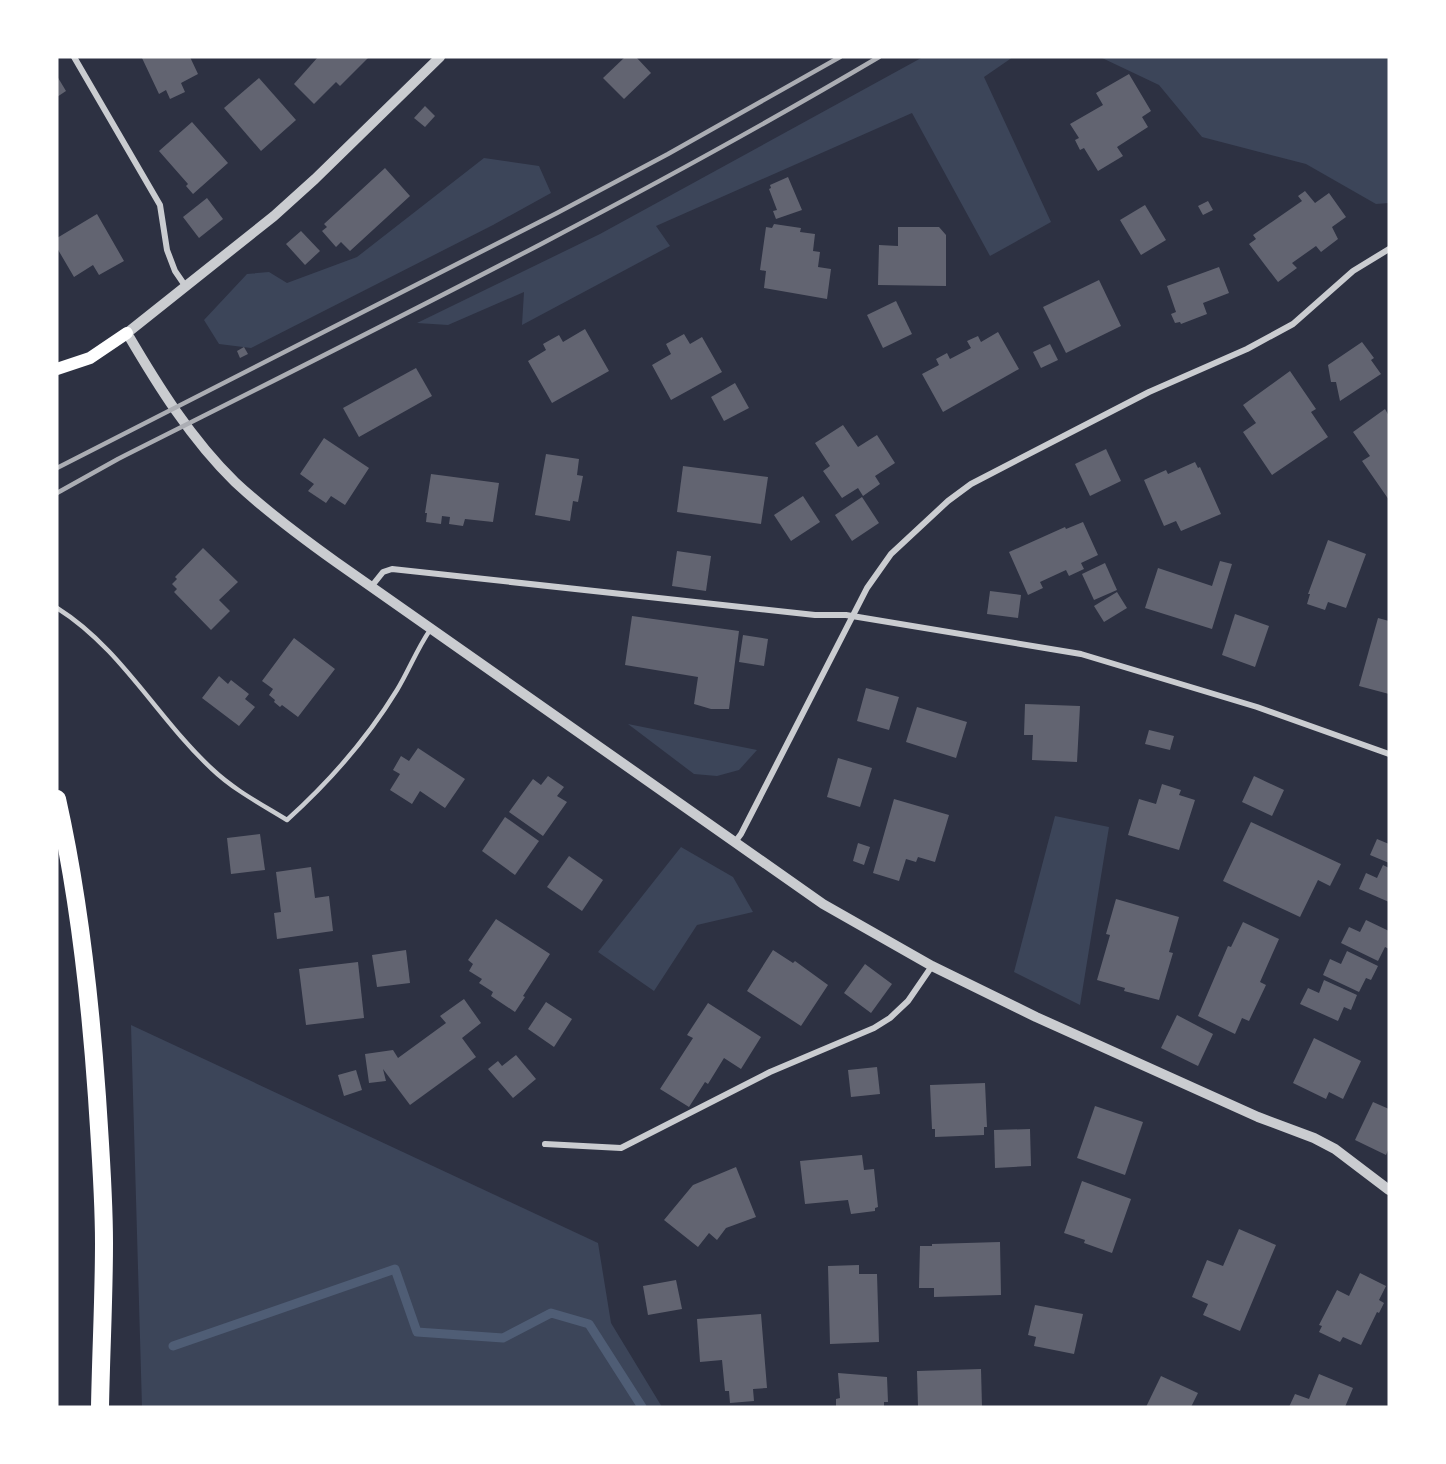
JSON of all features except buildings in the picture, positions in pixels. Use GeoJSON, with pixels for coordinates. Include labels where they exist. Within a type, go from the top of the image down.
{"type":"FeatureCollection","features":[{"type":"Feature","properties":{"kind":"highway"},"geometry":{"type":"LineString","coordinates":[[57,799],[65,833],[83,950],[94,1053],[104,1242],[100,1407]]}},
{"type":"Feature","properties":{"kind":"main road"},"geometry":{"type":"LineString","coordinates":[[57,369],[90,358],[127,333]]}},
{"type":"Feature","properties":{"kind":"street"},"geometry":{"type":"LineString","coordinates":[[74,57],[160,205],[167,250],[175,271],[186,287]]}},
{"type":"Feature","properties":{"kind":"street"},"geometry":{"type":"LineString","coordinates":[[440,57],[315,179],[266,223],[127,333],[164,395],[206,448],[235,482],[266,509],[371,588],[822,904],[932,966],[1036,1017],[1258,1118],[1314,1138],[1335,1149],[1389,1190]]}},
{"type":"Feature","properties":{"kind":"street"},"geometry":{"type":"LineString","coordinates":[[735,842],[867,588],[891,554],[948,501],[972,484],[1149,392],[1247,349],[1293,324],[1353,271],[1389,249]]}},
{"type":"Feature","properties":{"kind":"street"},"geometry":{"type":"LineString","coordinates":[[371,588],[383,572],[392,569],[815,615],[851,616],[1081,654],[1257,707],[1389,754]]}},
{"type":"Feature","properties":{"kind":"street"},"geometry":{"type":"LineString","coordinates":[[545,1144],[621,1148],[770,1072],[874,1028],[890,1018],[908,1001],[932,966]]}},
{"type":"Feature","properties":{"kind":"lane"},"geometry":{"type":"LineString","coordinates":[[57,608],[75,619],[111,652],[183,739],[211,768],[241,793],[287,820],[315,795],[364,738],[398,688],[420,644],[430,630]]}},
{"type":"Feature","properties":{"kind":"shaded area"},"geometry":{"type":"Polygon","coordinates":[[[923,57],[1013,57],[984,77],[1051,222],[990,256],[912,113],[656,226],[670,246],[522,325],[524,292],[448,325],[417,323],[600,234],[923,57]]]}},
{"type":"Feature","properties":{"kind":"shaded area"},"geometry":{"type":"Polygon","coordinates":[[[1100,57],[1389,57],[1389,203],[1376,204],[1306,164],[1202,137],[1159,85],[1100,57]]]}},
{"type":"Feature","properties":{"kind":"shaded area"},"geometry":{"type":"Polygon","coordinates":[[[484,158],[539,166],[551,193],[493,225],[251,348],[219,344],[204,320],[247,274],[269,272],[287,283],[357,257],[484,158]]]}},
{"type":"Feature","properties":{"kind":"shaded area"},"geometry":{"type":"Polygon","coordinates":[[[628,724],[757,750],[739,770],[717,776],[694,774],[628,724]]]}},
{"type":"Feature","properties":{"kind":"shaded area"},"geometry":{"type":"Polygon","coordinates":[[[1055,816],[1109,827],[1080,1005],[1014,972],[1055,816]]]}},
{"type":"Feature","properties":{"kind":"shaded area"},"geometry":{"type":"Polygon","coordinates":[[[681,847],[733,877],[753,912],[697,925],[654,991],[598,952],[681,847]]]}},
{"type":"Feature","properties":{"kind":"shaded area"},"geometry":{"type":"Polygon","coordinates":[[[131,1025],[598,1243],[611,1323],[662,1407],[142,1407],[131,1025]]]}},
{"type":"Feature","properties":{"kind":"waterway"},"geometry":{"type":"LineString","coordinates":[[173,1346],[395,1269],[417,1332],[503,1338],[551,1313],[589,1324],[642,1407]]}},
{"type":"Feature","properties":{"kind":"railway"},"geometry":{"type":"LineString","coordinates":[[57,468],[557,213],[668,154],[840,57]]}},
{"type":"Feature","properties":{"kind":"railway"},"geometry":{"type":"LineString","coordinates":[[57,493],[118,459],[406,314],[597,214],[786,111],[879,57]]}}]}
